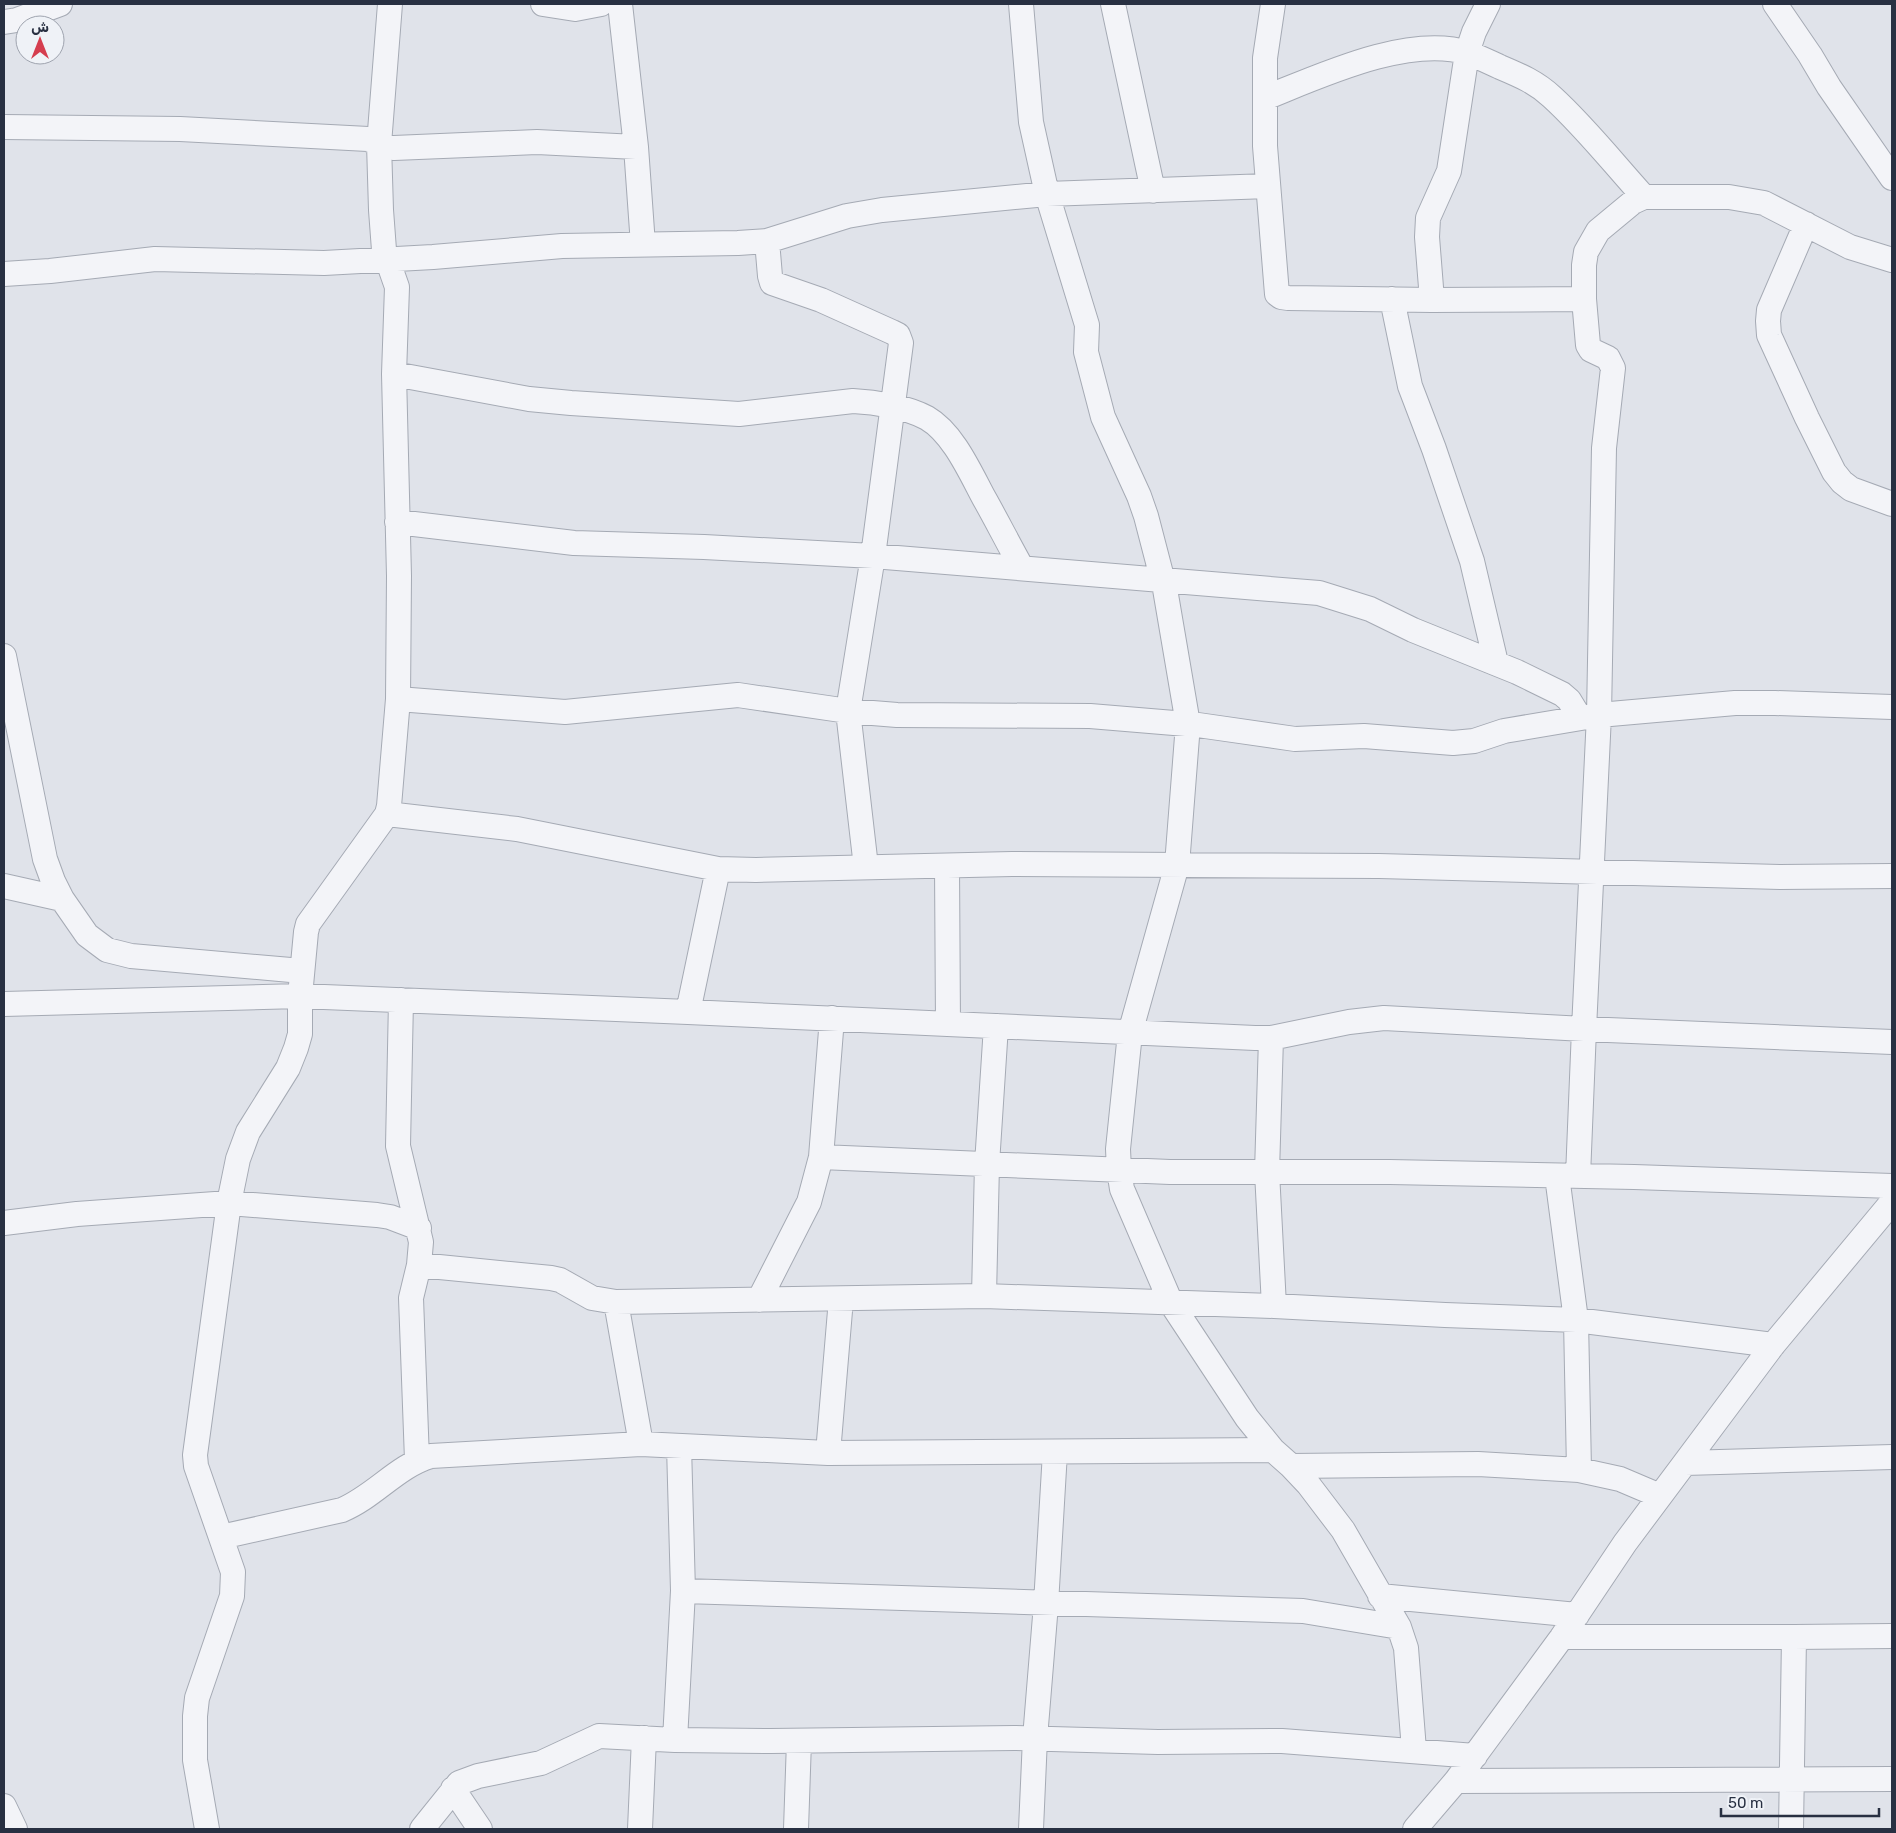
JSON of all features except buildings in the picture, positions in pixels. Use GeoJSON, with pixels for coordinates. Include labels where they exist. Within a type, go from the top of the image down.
{"type":"FeatureCollection","features":[{"type":"Feature","properties":{"kind":"street"},"geometry":{"type":"LineString","coordinates":[[4,22],[17,20],[60,4]]}},
{"type":"Feature","properties":{"kind":"street"},"geometry":{"type":"LineString","coordinates":[[207,1829],[195,1760],[195,1716],[197,1698],[232,1596],[233,1572],[196,1466],[195,1455],[229,1203],[238,1159],[248,1132],[288,1068],[300,1034],[302,971],[306,932],[312,916],[386,814],[389,806],[398,698],[394,374],[397,287],[384,250],[379,144],[390,4]]}},
{"type":"Feature","properties":{"kind":"street"},"geometry":{"type":"LineString","coordinates":[[543,4],[575,8],[600,4]]}},
{"type":"Feature","properties":{"kind":"street"},"geometry":{"type":"LineString","coordinates":[[620,4],[636,147],[643,245]]}},
{"type":"Feature","properties":{"kind":"street"},"geometry":{"type":"LineString","coordinates":[[1021,4],[1031,122],[1047,194],[1087,325],[1086,352],[1103,417],[1139,496],[1162,580],[1188,724],[1177,865],[1130,1033],[1118,1150],[1119,1170],[1125,1198],[1171,1303],[1247,1418],[1273,1450],[1308,1484],[1342,1530],[1400,1627],[1406,1648],[1414,1750]]}},
{"type":"Feature","properties":{"kind":"street"},"geometry":{"type":"LineString","coordinates":[[1113,4],[1153,190]]}},
{"type":"Feature","properties":{"kind":"street"},"geometry":{"type":"LineString","coordinates":[[1273,4],[1265,58],[1265,98],[1268,186],[1277,294],[1288,298],[1432,300],[1584,299]]}},
{"type":"Feature","properties":{"kind":"street"},"geometry":{"type":"LineString","coordinates":[[1432,300],[1427,237],[1428,218],[1449,171],[1467,53],[1474,32],[1488,4]]}},
{"type":"Feature","properties":{"kind":"street"},"geometry":{"type":"LineString","coordinates":[[1775,4],[1810,55],[1829,87],[1892,178]]}},
{"type":"Feature","properties":{"kind":"street"},"geometry":{"type":"LineString","coordinates":[[1265,98],[1343,66],[1409,50],[1431,48],[1467,53],[1533,82],[1552,96],[1644,198]]}},
{"type":"Feature","properties":{"kind":"street"},"geometry":{"type":"LineString","coordinates":[[4,127],[180,129],[368,139],[394,148],[537,142],[636,147]]}},
{"type":"Feature","properties":{"kind":"street"},"geometry":{"type":"LineString","coordinates":[[4,274],[50,271],[155,259],[324,263],[562,246],[767,241],[864,212],[1047,194],[1268,186]]}},
{"type":"Feature","properties":{"kind":"street"},"geometry":{"type":"LineString","coordinates":[[1580,1470],[1576,1320],[1568,1176],[1584,1030],[1592,871],[1590,717],[1604,448],[1612,368],[1608,358],[1591,350],[1588,345],[1584,299],[1586,252],[1598,230],[1633,202],[1644,198],[1729,197],[1764,203],[1850,246],[1892,260]]}},
{"type":"Feature","properties":{"kind":"street"},"geometry":{"type":"LineString","coordinates":[[1806,224],[1769,310],[1769,335],[1834,472],[1850,489],[1892,504]]}},
{"type":"Feature","properties":{"kind":"street"},"geometry":{"type":"LineString","coordinates":[[767,241],[772,283],[821,300],[898,335],[901,343],[901,355],[873,556],[848,711],[866,867]]}},
{"type":"Feature","properties":{"kind":"street"},"geometry":{"type":"LineString","coordinates":[[1392,299],[1410,386],[1434,449],[1472,561],[1496,663]]}},
{"type":"Feature","properties":{"kind":"street"},"geometry":{"type":"LineString","coordinates":[[394,374],[529,399],[595,405],[739,414],[853,401],[894,407],[926,417],[936,424],[954,445],[1022,568]]}},
{"type":"Feature","properties":{"kind":"street"},"geometry":{"type":"LineString","coordinates":[[397,522],[574,543],[704,547],[873,556],[1308,591],[1330,595],[1370,609],[1413,630],[1496,663],[1562,694],[1590,717]]}},
{"type":"Feature","properties":{"kind":"street"},"geometry":{"type":"LineString","coordinates":[[4,656],[45,859],[62,899],[87,935],[107,950],[131,956],[302,971]]}},
{"type":"Feature","properties":{"kind":"street"},"geometry":{"type":"LineString","coordinates":[[398,698],[564,712],[738,695],[848,711],[918,716],[1090,716],[1188,724],[1307,740],[1364,736],[1453,743],[1474,741],[1504,731],[1590,717],[1735,703],[1892,707]]}},
{"type":"Feature","properties":{"kind":"street"},"geometry":{"type":"LineString","coordinates":[[386,814],[517,829],[674,862],[718,869],[947,866],[1379,866],[1780,877],[1892,876]]}},
{"type":"Feature","properties":{"kind":"street"},"geometry":{"type":"LineString","coordinates":[[947,866],[948,1024]]}},
{"type":"Feature","properties":{"kind":"street"},"geometry":{"type":"LineString","coordinates":[[688,1012],[718,869]]}},
{"type":"Feature","properties":{"kind":"street"},"geometry":{"type":"LineString","coordinates":[[4,886],[62,899]]}},
{"type":"Feature","properties":{"kind":"street"},"geometry":{"type":"LineString","coordinates":[[4,1004],[300,996],[1271,1038],[1349,1022],[1384,1018],[1584,1030],[1892,1042]]}},
{"type":"Feature","properties":{"kind":"street"},"geometry":{"type":"LineString","coordinates":[[401,1000],[398,1146],[421,1242],[419,1265],[411,1298],[416,1460]]}},
{"type":"Feature","properties":{"kind":"street"},"geometry":{"type":"LineString","coordinates":[[759,1300],[808,1202],[821,1157],[832,1018]]}},
{"type":"Feature","properties":{"kind":"street"},"geometry":{"type":"LineString","coordinates":[[984,1296],[987,1164],[996,1026]]}},
{"type":"Feature","properties":{"kind":"street"},"geometry":{"type":"LineString","coordinates":[[1271,1038],[1267,1172],[1274,1306]]}},
{"type":"Feature","properties":{"kind":"street"},"geometry":{"type":"LineString","coordinates":[[821,1157],[1119,1170],[1568,1176],[1892,1186]]}},
{"type":"Feature","properties":{"kind":"street"},"geometry":{"type":"LineString","coordinates":[[1415,1829],[1475,1756],[1562,1637],[1625,1543],[1773,1345],[1892,1202]]}},
{"type":"Feature","properties":{"kind":"street"},"geometry":{"type":"LineString","coordinates":[[4,1222],[77,1214],[229,1203],[377,1215],[390,1217],[419,1228]]}},
{"type":"Feature","properties":{"kind":"street"},"geometry":{"type":"LineString","coordinates":[[419,1265],[551,1278],[560,1280],[592,1298],[616,1302],[984,1296],[1274,1306],[1445,1316],[1576,1320],[1773,1345]]}},
{"type":"Feature","properties":{"kind":"street"},"geometry":{"type":"LineString","coordinates":[[828,1453],[841,1299]]}},
{"type":"Feature","properties":{"kind":"street"},"geometry":{"type":"LineString","coordinates":[[616,1302],[641,1444]]}},
{"type":"Feature","properties":{"kind":"street"},"geometry":{"type":"LineString","coordinates":[[221,1537],[342,1510],[358,1503],[416,1460],[431,1456],[641,1444],[828,1453],[1273,1450]]}},
{"type":"Feature","properties":{"kind":"street"},"geometry":{"type":"LineString","coordinates":[[675,1740],[683,1591],[680,1446]]}},
{"type":"Feature","properties":{"kind":"street"},"geometry":{"type":"LineString","coordinates":[[1031,1829],[1035,1738],[1046,1604],[1055,1452]]}},
{"type":"Feature","properties":{"kind":"street"},"geometry":{"type":"LineString","coordinates":[[1685,1463],[1892,1457]]}},
{"type":"Feature","properties":{"kind":"street"},"geometry":{"type":"LineString","coordinates":[[1291,1466],[1478,1464],[1580,1470],[1620,1479],[1660,1496]]}},
{"type":"Feature","properties":{"kind":"street"},"geometry":{"type":"LineString","coordinates":[[683,1591],[1046,1604],[1303,1610],[1400,1627]]}},
{"type":"Feature","properties":{"kind":"street"},"geometry":{"type":"LineString","coordinates":[[1380,1596],[1577,1615]]}},
{"type":"Feature","properties":{"kind":"street"},"geometry":{"type":"LineString","coordinates":[[1562,1637],[1892,1636]]}},
{"type":"Feature","properties":{"kind":"street"},"geometry":{"type":"LineString","coordinates":[[1791,1829],[1794,1637]]}},
{"type":"Feature","properties":{"kind":"street"},"geometry":{"type":"LineString","coordinates":[[422,1829],[459,1784],[478,1776],[541,1763],[599,1736],[675,1740],[799,1741],[1035,1738],[1158,1742],[1282,1741],[1475,1756]]}},
{"type":"Feature","properties":{"kind":"street"},"geometry":{"type":"LineString","coordinates":[[640,1829],[644,1738]]}},
{"type":"Feature","properties":{"kind":"street"},"geometry":{"type":"LineString","coordinates":[[796,1829],[799,1741]]}},
{"type":"Feature","properties":{"kind":"street"},"geometry":{"type":"LineString","coordinates":[[1456,1781],[1792,1781],[1892,1779]]}},
{"type":"Feature","properties":{"kind":"street"},"geometry":{"type":"LineString","coordinates":[[453,1789],[480,1829]]}},
{"type":"Feature","properties":{"kind":"street"},"geometry":{"type":"LineString","coordinates":[[4,1806],[14,1829]]}}]}
